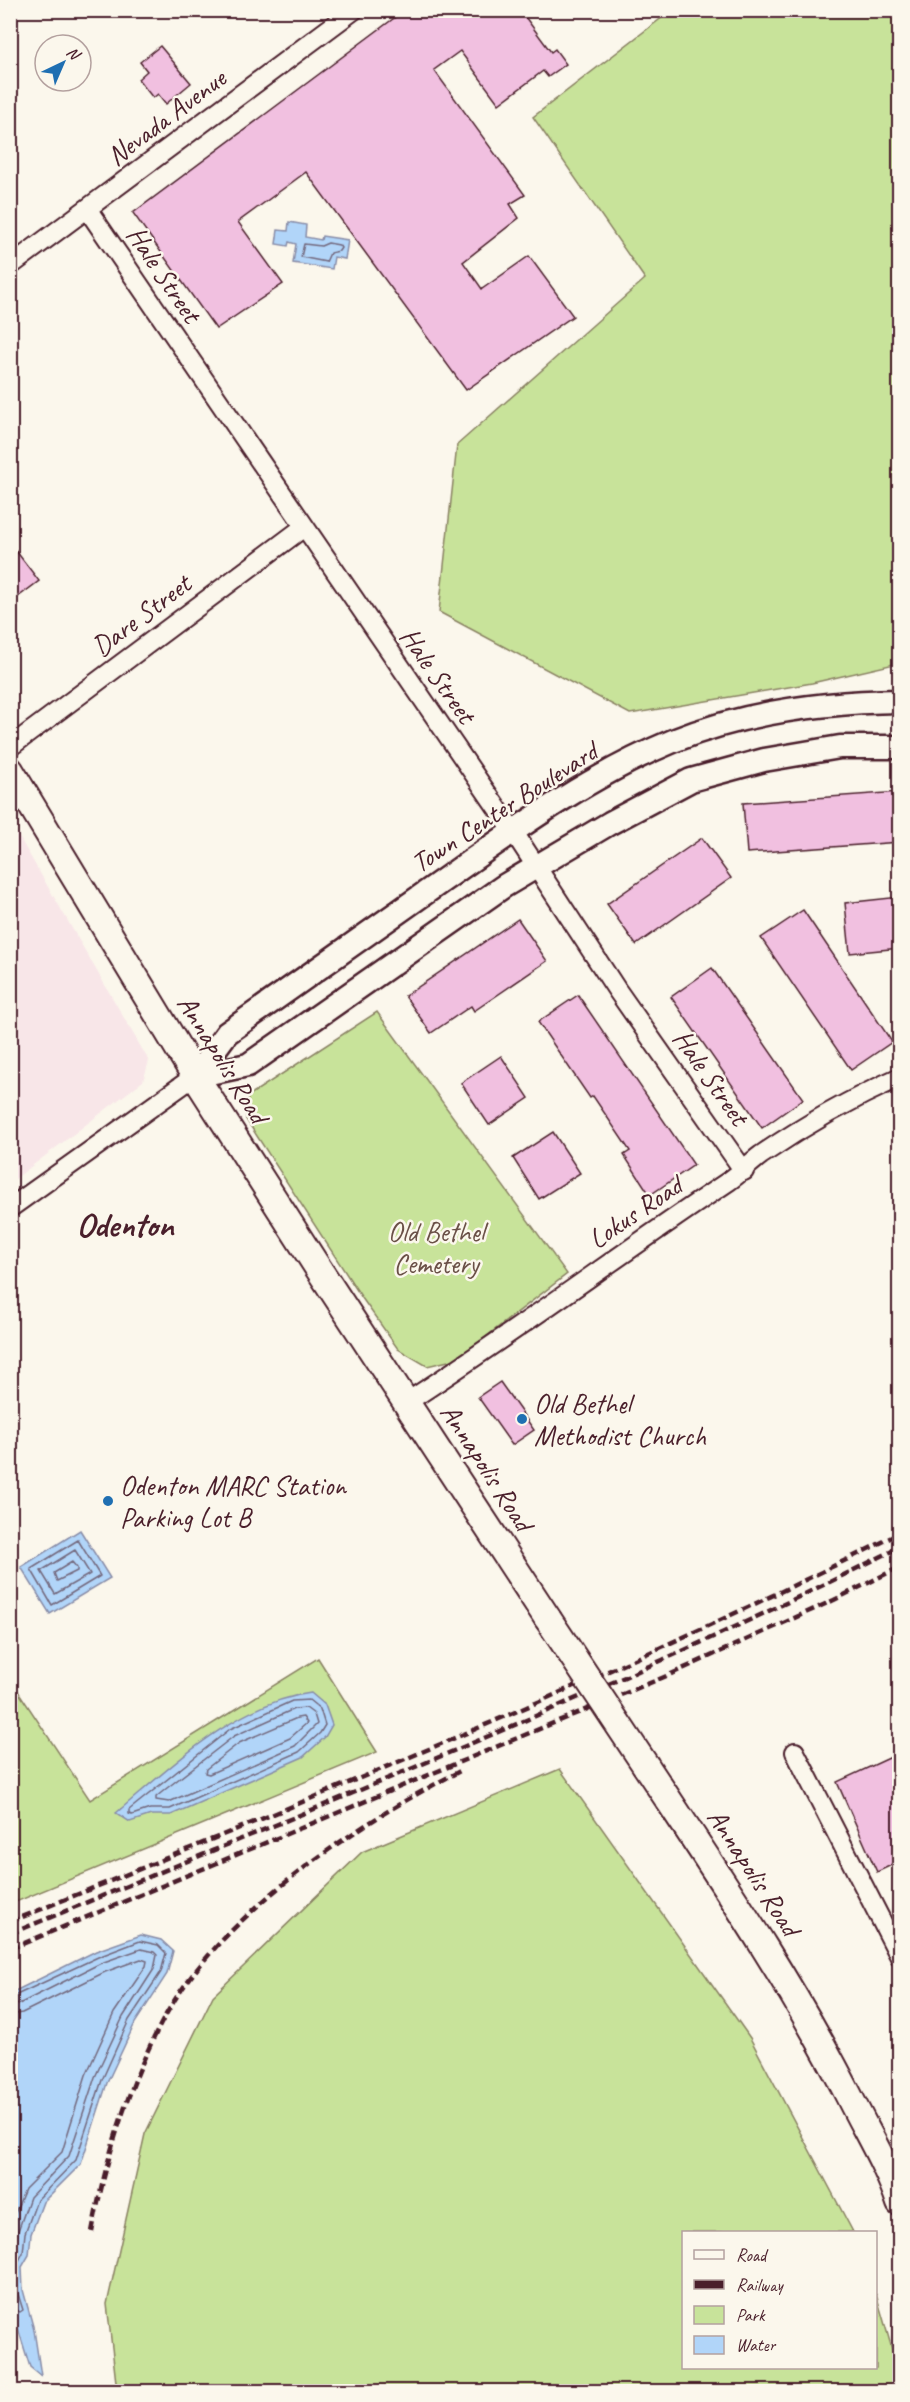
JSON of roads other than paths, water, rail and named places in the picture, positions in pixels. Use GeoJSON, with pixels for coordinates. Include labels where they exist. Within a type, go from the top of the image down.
{"type":"FeatureCollection","features":[{"type":"Feature","properties":{"kind":"main road","name":"Annapolis Road"},"geometry":{"type":"LineString","coordinates":[[10,770],[195,1076],[318,1268],[548,1620],[776,1962],[824,2048],[900,2203]]}},
{"type":"Feature","properties":{"kind":"street","name":"Nevada Avenue"},"geometry":{"type":"LineString","coordinates":[[10,266],[354,10]]}},
{"type":"Feature","properties":{"kind":"street","name":"Hale Street"},"geometry":{"type":"LineString","coordinates":[[88,210],[513,831],[617,990],[744,1171]]}},
{"type":"Feature","properties":{"kind":"street","name":"Dare Street"},"geometry":{"type":"LineString","coordinates":[[10,747],[304,526]]}},
{"type":"Feature","properties":{"kind":"street","name":"Town Center Boulevard"},"geometry":{"type":"LineString","coordinates":[[10,1208],[195,1076],[227,1033],[513,831],[587,784],[673,741],[734,721],[814,705],[900,701]]}},
{"type":"Feature","properties":{"kind":"street","name":"Town Center Boulevard"},"geometry":{"type":"LineString","coordinates":[[195,1076],[248,1065],[504,886],[610,823],[691,780],[764,760],[840,747],[900,747]]}},
{"type":"Feature","properties":{"kind":"street","name":"Lokus Road"},"geometry":{"type":"LineString","coordinates":[[407,1402],[465,1365],[638,1242],[744,1171],[759,1157],[853,1098],[900,1077]]}},
{"type":"Feature","properties":{"kind":"street"},"geometry":{"type":"LineString","coordinates":[[795,1752],[900,1957]]}},
{"type":"Feature","properties":{"kind":"water"},"geometry":{"type":"Polygon","coordinates":[[[289,222],[306,225],[305,237],[321,240],[322,236],[348,240],[345,259],[334,257],[332,269],[293,263],[296,244],[289,242],[288,246],[276,244],[278,230],[288,231],[289,222]]]}},
{"type":"Feature","properties":{"kind":"water"},"geometry":{"type":"Polygon","coordinates":[[[80,1530],[110,1578],[50,1614],[21,1567],[80,1530]]]}},
{"type":"Feature","properties":{"kind":"water"},"geometry":{"type":"Polygon","coordinates":[[[311,1693],[325,1705],[332,1725],[325,1737],[303,1757],[171,1815],[151,1815],[130,1822],[116,1813],[182,1757],[231,1723],[257,1709],[284,1699],[311,1693]]]}},
{"type":"Feature","properties":{"kind":"water"},"geometry":{"type":"Polygon","coordinates":[[[141,1935],[161,1940],[173,1951],[167,1974],[135,2023],[107,2083],[81,2164],[43,2202],[31,2234],[29,2255],[22,2267],[23,2290],[34,2330],[41,2376],[30,2367],[11,2306],[11,1993],[96,1951],[141,1935]]]}},
{"type":"Feature","properties":{"kind":"railway"},"geometry":{"type":"LineString","coordinates":[[10,1922],[570,1688],[791,1587],[900,1533]]}},
{"type":"Feature","properties":{"kind":"railway"},"geometry":{"type":"LineString","coordinates":[[10,1934],[347,1796],[570,1701],[681,1652],[900,1547]]}},
{"type":"Feature","properties":{"kind":"railway"},"geometry":{"type":"LineString","coordinates":[[10,1949],[669,1675],[834,1600],[900,1567]]}},
{"type":"Feature","properties":{"kind":"railway"},"geometry":{"type":"LineString","coordinates":[[92,2232],[111,2149],[129,2096],[151,2043],[189,1980],[220,1943],[255,1908],[294,1875],[378,1817],[460,1771]]}},
{"type":"Feature","properties":{"kind":"place","name":"Old Bethel Methodist Church"},"geometry":{"type":"Point","coordinates":[522,1419]}},
{"type":"Feature","properties":{"kind":"place","name":"Odenton MARC Station Parking Lot B"},"geometry":{"type":"Point","coordinates":[108,1501]}},
{"type":"Feature","properties":{"kind":"district","name":"Odenton"},"geometry":{"type":"Point","coordinates":[125,1224]}},
{"type":"Feature","properties":{"kind":"park label","name":"Old Bethel Cemetery"},"geometry":{"type":"Point","coordinates":[436,1247]}}]}
